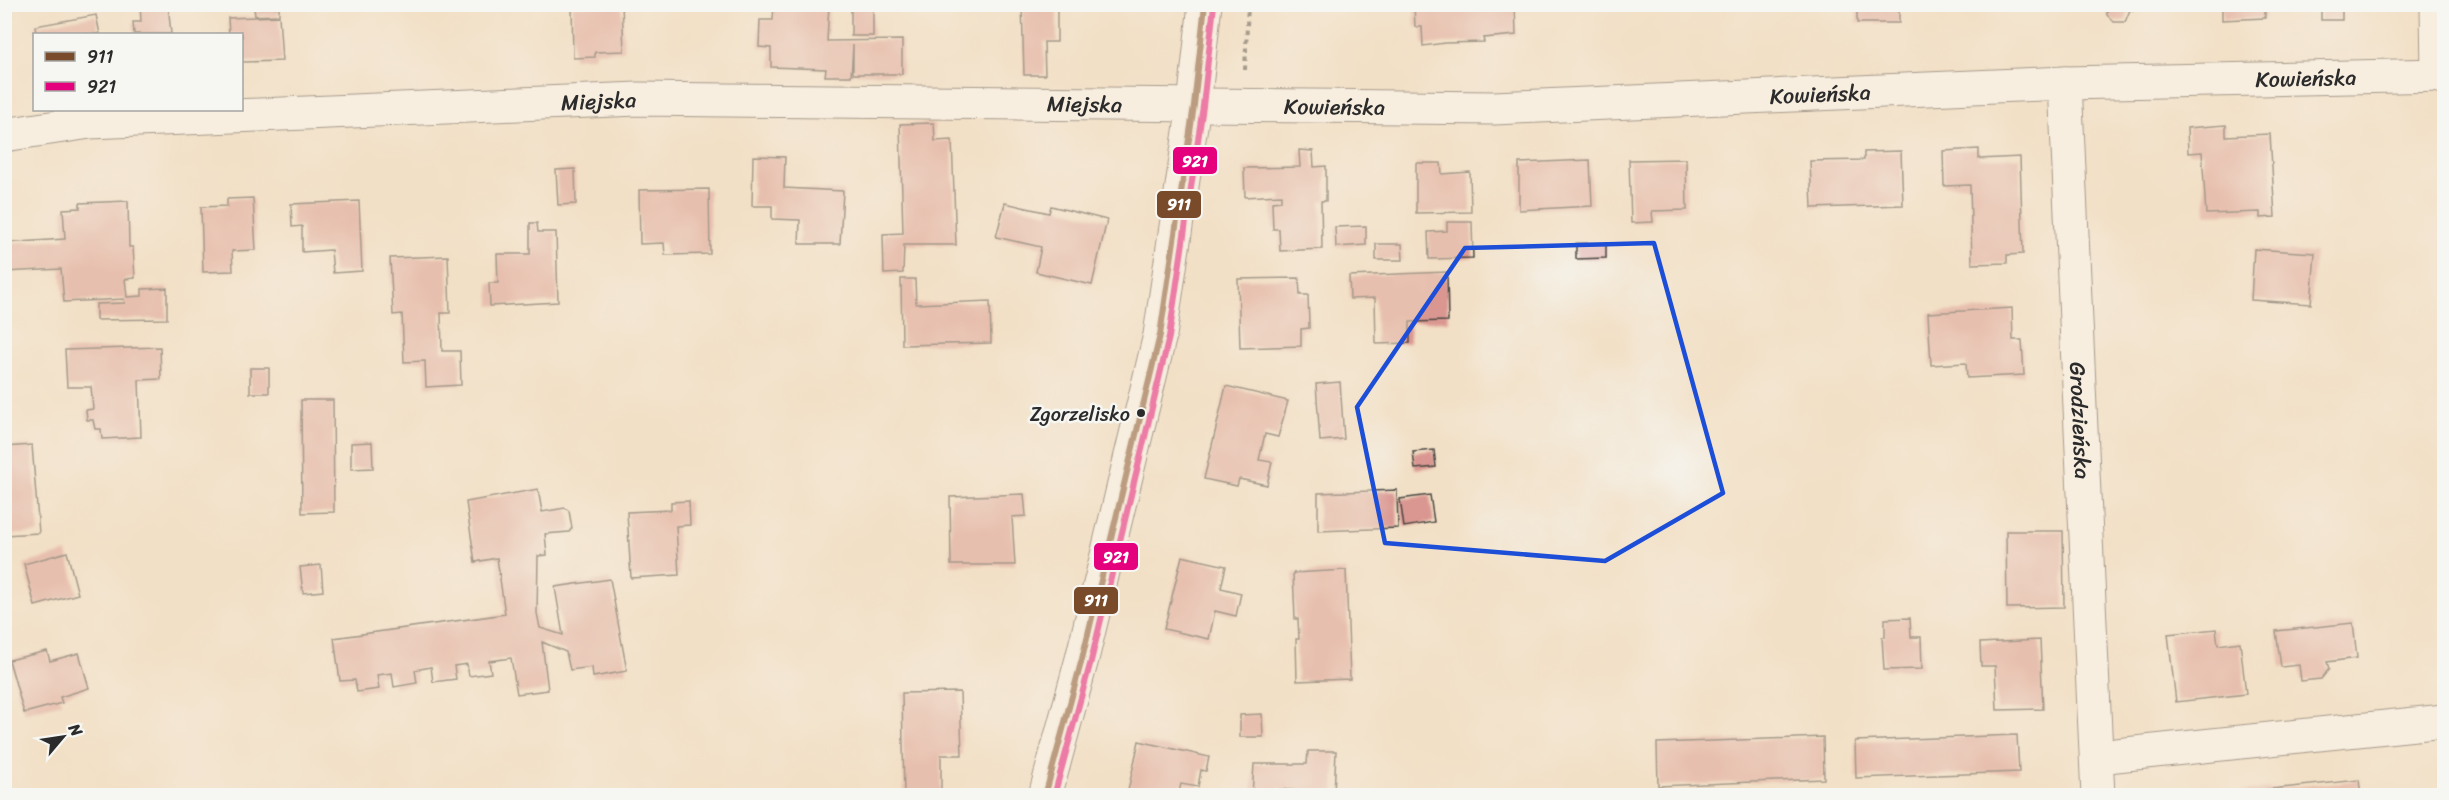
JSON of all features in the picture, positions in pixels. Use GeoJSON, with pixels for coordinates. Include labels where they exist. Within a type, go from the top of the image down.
{"type":"FeatureCollection","features":[{"type":"Feature","properties":{"kind":"street"},"geometry":{"type":"LineString","coordinates":[[1045,795],[1085,647],[1160,335],[1194,105],[1205,4]]}},
{"type":"Feature","properties":{"kind":"street"},"geometry":{"type":"LineString","coordinates":[[2437,4],[2441,75]]}},
{"type":"Feature","properties":{"kind":"street","name":"Kowieńska"},"geometry":{"type":"LineString","coordinates":[[1194,105],[1494,108],[2065,83],[2441,75]]}},
{"type":"Feature","properties":{"kind":"street","name":"Grodzieńska"},"geometry":{"type":"LineString","coordinates":[[2065,83],[2098,795]]}},
{"type":"Feature","properties":{"kind":"street","name":"Miejska"},"geometry":{"type":"LineString","coordinates":[[4,135],[90,122],[638,99],[1194,105]]}},
{"type":"Feature","properties":{"kind":"street"},"geometry":{"type":"LineString","coordinates":[[2097,757],[2445,721]]}},
{"type":"Feature","properties":{"kind":"path"},"geometry":{"type":"LineString","coordinates":[[1231,105],[1244,72],[1248,4]]}},
{"type":"Feature","properties":{"kind":"highlighted area"},"geometry":{"type":"Polygon","coordinates":[[[1654,243],[1723,493],[1605,561],[1385,543],[1357,407],[1465,248],[1654,243]]]}},
{"type":"Feature","properties":{"kind":"building"},"geometry":{"type":"Polygon","coordinates":[[[140,4],[168,4],[171,33],[134,33],[133,22],[141,22],[140,4]]]}},
{"type":"Feature","properties":{"kind":"building"},"geometry":{"type":"Polygon","coordinates":[[[622,4],[624,51],[595,52],[595,57],[573,58],[572,6],[622,4]]]}},
{"type":"Feature","properties":{"kind":"building"},"geometry":{"type":"Polygon","coordinates":[[[774,4],[829,4],[827,41],[902,40],[902,74],[853,74],[853,45],[851,76],[825,76],[826,69],[771,67],[771,48],[759,47],[760,20],[773,20],[774,4]]]}},
{"type":"Feature","properties":{"kind":"building"},"geometry":{"type":"Polygon","coordinates":[[[851,4],[873,4],[873,36],[851,36],[851,4]]]}},
{"type":"Feature","properties":{"kind":"building"},"geometry":{"type":"Polygon","coordinates":[[[1022,4],[1057,4],[1057,42],[1044,42],[1045,75],[1024,75],[1022,4]]]}},
{"type":"Feature","properties":{"kind":"building"},"geometry":{"type":"Polygon","coordinates":[[[1414,4],[1515,4],[1516,35],[1483,38],[1484,42],[1423,46],[1422,27],[1415,27],[1414,4]]]}},
{"type":"Feature","properties":{"kind":"building"},"geometry":{"type":"Polygon","coordinates":[[[2222,4],[2265,4],[2265,18],[2222,20],[2222,4]]]}},
{"type":"Feature","properties":{"kind":"building"},"geometry":{"type":"Polygon","coordinates":[[[1857,5],[1899,5],[1899,23],[1857,23],[1857,5]]]}},
{"type":"Feature","properties":{"kind":"building"},"geometry":{"type":"Polygon","coordinates":[[[2078,5],[2160,5],[2160,9],[2130,10],[2125,22],[2114,22],[2107,15],[2107,9],[2078,9],[2078,5]]]}},
{"type":"Feature","properties":{"kind":"building"},"geometry":{"type":"Polygon","coordinates":[[[2321,5],[2342,5],[2342,20],[2321,20],[2321,5]]]}},
{"type":"Feature","properties":{"kind":"building"},"geometry":{"type":"Polygon","coordinates":[[[279,7],[279,15],[255,16],[254,8],[279,7]]]}},
{"type":"Feature","properties":{"kind":"building"},"geometry":{"type":"Polygon","coordinates":[[[96,15],[100,33],[36,33],[35,26],[96,15]]]}},
{"type":"Feature","properties":{"kind":"building"},"geometry":{"type":"Polygon","coordinates":[[[279,16],[282,61],[243,62],[243,33],[229,33],[228,18],[279,16]]]}},
{"type":"Feature","properties":{"kind":"building"},"geometry":{"type":"Polygon","coordinates":[[[934,123],[935,141],[952,140],[956,245],[904,245],[903,273],[884,274],[883,234],[903,233],[900,124],[934,123]]]}},
{"type":"Feature","properties":{"kind":"building"},"geometry":{"type":"Polygon","coordinates":[[[2226,125],[2226,136],[2270,134],[2275,217],[2260,218],[2260,212],[2206,214],[2202,152],[2188,153],[2187,128],[2226,125]]]}},
{"type":"Feature","properties":{"kind":"building"},"geometry":{"type":"Polygon","coordinates":[[[1979,149],[1979,159],[2020,157],[2023,254],[2007,255],[2007,263],[1972,264],[1970,185],[1944,186],[1943,151],[1979,149]]]}},
{"type":"Feature","properties":{"kind":"building"},"geometry":{"type":"Polygon","coordinates":[[[1299,150],[1313,151],[1314,167],[1326,166],[1326,201],[1321,201],[1322,249],[1280,251],[1279,229],[1273,229],[1272,202],[1281,201],[1281,195],[1245,197],[1244,168],[1300,167],[1299,150]]]}},
{"type":"Feature","properties":{"kind":"building"},"geometry":{"type":"Polygon","coordinates":[[[1901,151],[1903,205],[1812,208],[1810,161],[1864,160],[1864,152],[1901,151]]]}},
{"type":"Feature","properties":{"kind":"building"},"geometry":{"type":"Polygon","coordinates":[[[753,156],[785,157],[784,188],[843,191],[840,244],[799,244],[800,220],[772,219],[772,206],[752,206],[753,156]]]}},
{"type":"Feature","properties":{"kind":"building"},"geometry":{"type":"Polygon","coordinates":[[[1686,159],[1687,210],[1652,211],[1653,222],[1631,223],[1629,160],[1686,159]]]}},
{"type":"Feature","properties":{"kind":"building"},"geometry":{"type":"Polygon","coordinates":[[[1590,160],[1592,206],[1519,210],[1519,163],[1590,160]]]}},
{"type":"Feature","properties":{"kind":"building"},"geometry":{"type":"Polygon","coordinates":[[[1416,163],[1441,163],[1442,174],[1470,172],[1471,212],[1416,213],[1416,163]]]}},
{"type":"Feature","properties":{"kind":"building"},"geometry":{"type":"Polygon","coordinates":[[[575,169],[576,204],[558,205],[556,170],[575,169]]]}},
{"type":"Feature","properties":{"kind":"building"},"geometry":{"type":"Polygon","coordinates":[[[709,189],[710,254],[665,255],[664,243],[640,244],[639,190],[709,189]]]}},
{"type":"Feature","properties":{"kind":"building"},"geometry":{"type":"Polygon","coordinates":[[[253,198],[256,250],[232,251],[233,271],[203,272],[201,207],[227,206],[227,199],[253,198]]]}},
{"type":"Feature","properties":{"kind":"building"},"geometry":{"type":"Polygon","coordinates":[[[128,201],[129,247],[133,247],[135,278],[125,279],[127,297],[142,296],[142,289],[167,288],[167,319],[96,320],[96,304],[125,303],[124,299],[64,302],[61,269],[4,272],[4,243],[65,239],[63,209],[80,208],[80,203],[128,201]]]}},
{"type":"Feature","properties":{"kind":"building"},"geometry":{"type":"Polygon","coordinates":[[[359,201],[362,271],[333,273],[331,250],[302,252],[302,226],[292,227],[291,204],[359,201]]]}},
{"type":"Feature","properties":{"kind":"building"},"geometry":{"type":"Polygon","coordinates":[[[1005,203],[1049,213],[1051,206],[1107,220],[1092,285],[1036,272],[1041,247],[996,237],[1005,203]]]}},
{"type":"Feature","properties":{"kind":"building"},"geometry":{"type":"Polygon","coordinates":[[[1447,222],[1472,222],[1473,258],[1429,259],[1428,232],[1447,231],[1447,222]]]}},
{"type":"Feature","properties":{"kind":"building"},"geometry":{"type":"Polygon","coordinates":[[[530,223],[537,223],[538,232],[556,232],[558,302],[490,306],[489,283],[498,283],[497,254],[530,254],[530,223]]]}},
{"type":"Feature","properties":{"kind":"building"},"geometry":{"type":"Polygon","coordinates":[[[1366,226],[1366,245],[1336,247],[1335,227],[1366,226]]]}},
{"type":"Feature","properties":{"kind":"building"},"geometry":{"type":"Polygon","coordinates":[[[1576,243],[1606,243],[1606,258],[1576,259],[1576,243]]]}},
{"type":"Feature","properties":{"kind":"building"},"geometry":{"type":"Polygon","coordinates":[[[1376,244],[1402,244],[1403,260],[1376,260],[1376,244]]]}},
{"type":"Feature","properties":{"kind":"building"},"geometry":{"type":"Polygon","coordinates":[[[2254,249],[2315,253],[2311,304],[2251,300],[2254,249]]]}},
{"type":"Feature","properties":{"kind":"building"},"geometry":{"type":"Polygon","coordinates":[[[448,256],[450,313],[441,313],[442,351],[460,351],[461,385],[426,387],[425,361],[404,362],[402,314],[393,315],[390,258],[448,256]]]}},
{"type":"Feature","properties":{"kind":"building"},"geometry":{"type":"Polygon","coordinates":[[[1447,272],[1448,321],[1410,322],[1410,343],[1376,344],[1375,298],[1350,299],[1349,276],[1447,272]]]}},
{"type":"Feature","properties":{"kind":"building"},"geometry":{"type":"Polygon","coordinates":[[[1299,278],[1300,295],[1308,295],[1309,325],[1309,328],[1301,329],[1301,346],[1240,348],[1238,279],[1299,278]]]}},
{"type":"Feature","properties":{"kind":"building"},"geometry":{"type":"Polygon","coordinates":[[[901,279],[915,279],[916,304],[990,301],[991,343],[902,345],[901,279]]]}},
{"type":"Feature","properties":{"kind":"building"},"geometry":{"type":"Polygon","coordinates":[[[2012,308],[2013,340],[2022,340],[2024,375],[1967,378],[1966,363],[1931,365],[1928,313],[2012,308]]]}},
{"type":"Feature","properties":{"kind":"building"},"geometry":{"type":"Polygon","coordinates":[[[160,347],[161,379],[139,380],[141,437],[102,439],[101,429],[95,429],[93,420],[87,420],[86,410],[93,409],[91,387],[67,387],[65,350],[160,347]]]}},
{"type":"Feature","properties":{"kind":"building"},"geometry":{"type":"Polygon","coordinates":[[[250,368],[269,368],[269,393],[250,393],[250,368]]]}},
{"type":"Feature","properties":{"kind":"building"},"geometry":{"type":"Polygon","coordinates":[[[1340,382],[1344,439],[1320,441],[1316,384],[1340,382]]]}},
{"type":"Feature","properties":{"kind":"building"},"geometry":{"type":"Polygon","coordinates":[[[1226,386],[1288,401],[1278,437],[1265,434],[1259,460],[1272,462],[1267,485],[1239,479],[1237,486],[1204,479],[1226,386]]]}},
{"type":"Feature","properties":{"kind":"building"},"geometry":{"type":"Polygon","coordinates":[[[301,400],[333,400],[334,512],[302,513],[301,400]]]}},
{"type":"Feature","properties":{"kind":"building"},"geometry":{"type":"Polygon","coordinates":[[[372,442],[373,468],[351,469],[351,443],[372,442]]]}},
{"type":"Feature","properties":{"kind":"building"},"geometry":{"type":"Polygon","coordinates":[[[32,445],[39,533],[4,535],[4,447],[32,445]]]}},
{"type":"Feature","properties":{"kind":"building"},"geometry":{"type":"Polygon","coordinates":[[[1434,450],[1436,467],[1415,469],[1413,452],[1434,450]]]}},
{"type":"Feature","properties":{"kind":"building"},"geometry":{"type":"Polygon","coordinates":[[[538,489],[542,512],[565,508],[569,511],[572,528],[569,532],[545,534],[547,555],[538,556],[537,613],[540,628],[563,635],[555,587],[610,579],[627,671],[593,677],[592,667],[570,670],[566,652],[542,642],[548,690],[517,694],[511,658],[489,661],[491,673],[469,676],[467,664],[454,666],[456,679],[433,682],[431,667],[415,670],[417,683],[394,687],[392,673],[377,675],[379,689],[357,692],[355,680],[340,681],[334,638],[505,614],[497,558],[475,562],[466,502],[538,489]]]}},
{"type":"Feature","properties":{"kind":"building"},"geometry":{"type":"Polygon","coordinates":[[[1397,490],[1398,528],[1318,531],[1318,493],[1397,490]]]}},
{"type":"Feature","properties":{"kind":"building"},"geometry":{"type":"Polygon","coordinates":[[[1024,494],[1026,516],[1012,517],[1015,565],[951,565],[950,497],[1024,494]]]}},
{"type":"Feature","properties":{"kind":"building"},"geometry":{"type":"Polygon","coordinates":[[[1430,495],[1434,522],[1404,527],[1400,499],[1430,495]]]}},
{"type":"Feature","properties":{"kind":"building"},"geometry":{"type":"Polygon","coordinates":[[[689,501],[690,525],[676,526],[679,575],[631,578],[627,512],[671,510],[671,502],[689,501]]]}},
{"type":"Feature","properties":{"kind":"building"},"geometry":{"type":"Polygon","coordinates":[[[2006,531],[2063,531],[2064,607],[2007,608],[2006,531]]]}},
{"type":"Feature","properties":{"kind":"building"},"geometry":{"type":"Polygon","coordinates":[[[67,552],[78,594],[35,606],[24,564],[67,552]]]}},
{"type":"Feature","properties":{"kind":"building"},"geometry":{"type":"Polygon","coordinates":[[[1182,556],[1226,566],[1221,588],[1241,593],[1236,616],[1215,611],[1209,639],[1164,629],[1182,556]]]}},
{"type":"Feature","properties":{"kind":"building"},"geometry":{"type":"Polygon","coordinates":[[[321,565],[323,591],[303,593],[300,567],[321,565]]]}},
{"type":"Feature","properties":{"kind":"building"},"geometry":{"type":"Polygon","coordinates":[[[1346,570],[1350,679],[1297,681],[1296,639],[1299,639],[1298,619],[1295,619],[1293,573],[1346,570]]]}},
{"type":"Feature","properties":{"kind":"building"},"geometry":{"type":"Polygon","coordinates":[[[1910,618],[1911,637],[1921,637],[1922,669],[1884,670],[1882,637],[1885,637],[1885,619],[1910,618]]]}},
{"type":"Feature","properties":{"kind":"building"},"geometry":{"type":"Polygon","coordinates":[[[2353,623],[2357,658],[2327,662],[2329,669],[2321,679],[2301,681],[2299,665],[2281,667],[2276,631],[2353,623]]]}},
{"type":"Feature","properties":{"kind":"building"},"geometry":{"type":"Polygon","coordinates":[[[2216,629],[2218,645],[2240,642],[2246,694],[2176,702],[2168,634],[2216,629]]]}},
{"type":"Feature","properties":{"kind":"building"},"geometry":{"type":"Polygon","coordinates":[[[2040,640],[2043,709],[1997,710],[1995,666],[1981,666],[1980,643],[2040,640]]]}},
{"type":"Feature","properties":{"kind":"building"},"geometry":{"type":"Polygon","coordinates":[[[47,651],[50,661],[79,653],[89,688],[60,697],[62,703],[24,713],[9,660],[47,651]]]}},
{"type":"Feature","properties":{"kind":"building"},"geometry":{"type":"Polygon","coordinates":[[[960,692],[962,755],[941,755],[941,796],[904,796],[902,693],[960,692]]]}},
{"type":"Feature","properties":{"kind":"building"},"geometry":{"type":"Polygon","coordinates":[[[1262,714],[1263,737],[1240,737],[1240,715],[1262,714]]]}},
{"type":"Feature","properties":{"kind":"building"},"geometry":{"type":"Polygon","coordinates":[[[2017,735],[2019,772],[1856,778],[1855,741],[2017,735]]]}},
{"type":"Feature","properties":{"kind":"building"},"geometry":{"type":"Polygon","coordinates":[[[1823,737],[1824,779],[1658,786],[1657,743],[1823,737]]]}},
{"type":"Feature","properties":{"kind":"building"},"geometry":{"type":"Polygon","coordinates":[[[1139,741],[1209,757],[1206,771],[1201,770],[1198,787],[1181,784],[1178,796],[1127,795],[1139,741]]]}},
{"type":"Feature","properties":{"kind":"building"},"geometry":{"type":"Polygon","coordinates":[[[1308,751],[1336,751],[1334,794],[1279,789],[1278,796],[1252,796],[1254,764],[1307,764],[1308,751]]]}},
{"type":"Feature","properties":{"kind":"building"},"geometry":{"type":"Polygon","coordinates":[[[2359,780],[2361,796],[2243,796],[2243,792],[2359,780]]]}},
{"type":"Feature","properties":{"kind":"transit line","name":"911"},"geometry":{"type":"LineString","coordinates":[[1045,796],[1082,659],[1160,335],[1194,105],[1205,4]]}},
{"type":"Feature","properties":{"kind":"transit line","name":"921"},"geometry":{"type":"LineString","coordinates":[[1054,796],[1091,661],[1169,337],[1203,106],[1214,5]]}},
{"type":"Feature","properties":{"kind":"place","name":"Zgorzelisko"},"geometry":{"type":"Point","coordinates":[1141,413]}}]}
